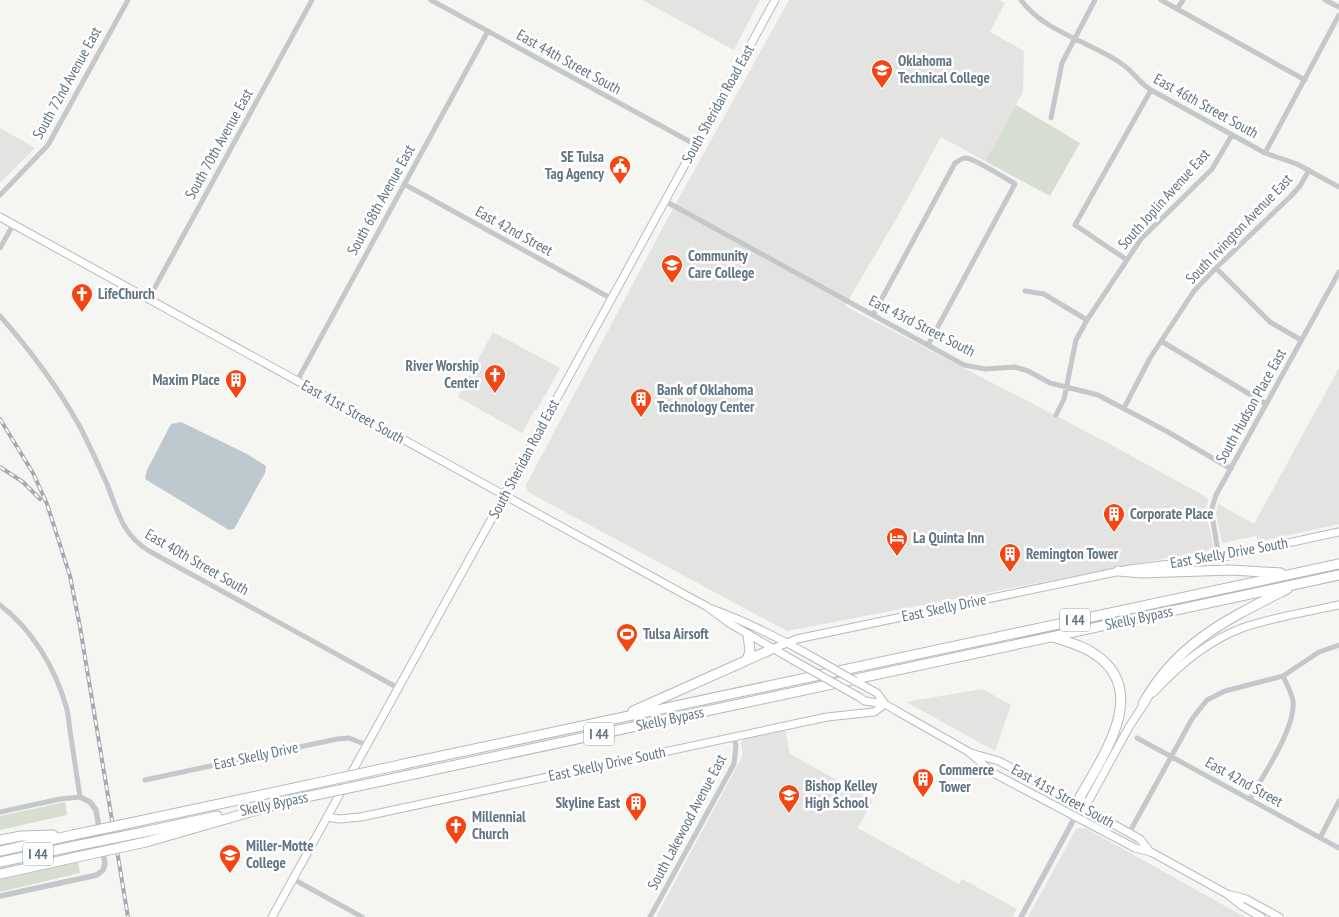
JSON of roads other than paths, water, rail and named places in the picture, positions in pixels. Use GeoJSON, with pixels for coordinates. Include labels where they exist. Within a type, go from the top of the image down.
{"type":"FeatureCollection","features":[{"type":"Feature","properties":{"kind":"highway","name":"Skelly Bypass"},"geometry":{"type":"LineString","coordinates":[[0,851],[1339,564]]}},
{"type":"Feature","properties":{"kind":"highway"},"geometry":{"type":"LineString","coordinates":[[1118,571],[1142,574],[1231,570],[1294,573]]}},
{"type":"Feature","properties":{"kind":"highway","name":"Skelly Bypass"},"geometry":{"type":"LineString","coordinates":[[0,862],[1339,575]]}},
{"type":"Feature","properties":{"kind":"highway"},"geometry":{"type":"LineString","coordinates":[[1143,704],[1166,670],[1206,633],[1224,621],[1299,583]]}},
{"type":"Feature","properties":{"kind":"highway"},"geometry":{"type":"LineString","coordinates":[[747,660],[750,651],[748,635]]}},
{"type":"Feature","properties":{"kind":"highway"},"geometry":{"type":"LineString","coordinates":[[1053,637],[1081,647],[1103,660],[1114,676],[1120,693],[1121,712],[1116,730],[1080,797],[1080,806]]}},
{"type":"Feature","properties":{"kind":"highway"},"geometry":{"type":"LineString","coordinates":[[617,719],[772,649]]}},
{"type":"Feature","properties":{"kind":"highway"},"geometry":{"type":"LineString","coordinates":[[0,874],[146,842],[292,800]]}},
{"type":"Feature","properties":{"kind":"highway"},"geometry":{"type":"LineString","coordinates":[[0,840],[22,836],[73,835]]}},
{"type":"Feature","properties":{"kind":"main road","name":"South Sheridan Road East"},"geometry":{"type":"LineString","coordinates":[[272,917],[775,0]]}},
{"type":"Feature","properties":{"kind":"main road","name":"East 41st Street South"},"geometry":{"type":"LineString","coordinates":[[0,217],[706,606],[748,635],[865,701],[884,704],[969,752],[993,773],[1135,848],[1150,852],[1228,895],[1261,917]]}},
{"type":"Feature","properties":{"kind":"main road","name":"East Skelly Drive South"},"geometry":{"type":"LineString","coordinates":[[1118,571],[1144,566],[1219,558],[1339,532]]}},
{"type":"Feature","properties":{"kind":"main road","name":"East Skelly Drive"},"geometry":{"type":"LineString","coordinates":[[772,649],[797,639],[1118,571]]}},
{"type":"Feature","properties":{"kind":"main road"},"geometry":{"type":"LineString","coordinates":[[1080,806],[1089,800],[1143,704],[1196,653],[1230,634],[1263,621],[1339,605]]}},
{"type":"Feature","properties":{"kind":"main road","name":"East 41st Street South"},"geometry":{"type":"LineString","coordinates":[[706,606],[733,616],[788,643],[877,693],[884,704]]}},
{"type":"Feature","properties":{"kind":"main road","name":"East Skelly Drive South"},"geometry":{"type":"LineString","coordinates":[[327,817],[339,819],[361,817],[734,736],[827,717],[874,712],[884,704]]}},
{"type":"Feature","properties":{"kind":"main road","name":"East 41st Street South"},"geometry":{"type":"LineString","coordinates":[[969,752],[999,761],[1130,833],[1140,839],[1150,852]]}},
{"type":"Feature","properties":{"kind":"main road","name":"East 41st Street South"},"geometry":{"type":"LineString","coordinates":[[1228,895],[1246,899],[1279,917]]}},
{"type":"Feature","properties":{"kind":"street","name":"South 72nd Avenue East"},"geometry":{"type":"LineString","coordinates":[[0,195],[48,145],[128,0]]}},
{"type":"Feature","properties":{"kind":"street","name":"South 70th Avenue East"},"geometry":{"type":"LineString","coordinates":[[148,300],[312,0]]}},
{"type":"Feature","properties":{"kind":"street","name":"East 44th Street South"},"geometry":{"type":"LineString","coordinates":[[431,0],[696,145]]}},
{"type":"Feature","properties":{"kind":"street","name":"East 46th Street South"},"geometry":{"type":"LineString","coordinates":[[1021,0],[1033,14],[1122,63],[1140,83],[1151,90],[1265,153],[1288,160],[1339,187]]}},
{"type":"Feature","properties":{"kind":"street"},"geometry":{"type":"LineString","coordinates":[[1051,118],[1062,63],[1095,0]]}},
{"type":"Feature","properties":{"kind":"street"},"geometry":{"type":"LineString","coordinates":[[1160,0],[1305,80]]}},
{"type":"Feature","properties":{"kind":"street"},"geometry":{"type":"LineString","coordinates":[[1177,9],[1183,0]]}},
{"type":"Feature","properties":{"kind":"street"},"geometry":{"type":"LineString","coordinates":[[1325,0],[1339,8]]}},
{"type":"Feature","properties":{"kind":"street"},"geometry":{"type":"LineString","coordinates":[[1265,153],[1339,15]]}},
{"type":"Feature","properties":{"kind":"street","name":"South 68th Avenue East"},"geometry":{"type":"LineString","coordinates":[[297,381],[488,31]]}},
{"type":"Feature","properties":{"kind":"street"},"geometry":{"type":"LineString","coordinates":[[1126,260],[1075,225],[1151,90]]}},
{"type":"Feature","properties":{"kind":"street","name":"South Joplin Avenue East"},"geometry":{"type":"LineString","coordinates":[[1056,415],[1064,399],[1076,340],[1087,320],[1141,239],[1212,169],[1232,135]]}},
{"type":"Feature","properties":{"kind":"street"},"geometry":{"type":"LineString","coordinates":[[873,315],[955,163],[961,159],[968,158],[1015,184],[928,345]]}},
{"type":"Feature","properties":{"kind":"street","name":"South Irvington Avenue East"},"geometry":{"type":"LineString","coordinates":[[1124,408],[1150,358],[1194,291],[1300,186],[1309,170]]}},
{"type":"Feature","properties":{"kind":"street","name":"East 42nd Street"},"geometry":{"type":"LineString","coordinates":[[404,184],[612,299]]}},
{"type":"Feature","properties":{"kind":"street","name":"East 43rd Street South"},"geometry":{"type":"LineString","coordinates":[[666,201],[970,367],[985,369],[1014,367],[1028,370],[1050,383],[1098,395],[1231,468]]}},
{"type":"Feature","properties":{"kind":"street"},"geometry":{"type":"LineString","coordinates":[[0,248],[13,225]]}},
{"type":"Feature","properties":{"kind":"street"},"geometry":{"type":"LineString","coordinates":[[1216,268],[1270,322],[1301,340]]}},
{"type":"Feature","properties":{"kind":"street","name":"South Hudson Place East"},"geometry":{"type":"LineString","coordinates":[[1219,558],[1212,508],[1216,495],[1339,272]]}},
{"type":"Feature","properties":{"kind":"street"},"geometry":{"type":"LineString","coordinates":[[1025,291],[1044,294],[1087,320]]}},
{"type":"Feature","properties":{"kind":"street","name":"East 40th Street South"},"geometry":{"type":"LineString","coordinates":[[0,316],[38,362],[73,416],[94,456],[121,521],[134,540],[149,551],[398,688]]}},
{"type":"Feature","properties":{"kind":"street"},"geometry":{"type":"LineString","coordinates":[[1161,341],[1266,404]]}},
{"type":"Feature","properties":{"kind":"street"},"geometry":{"type":"LineString","coordinates":[[0,605],[29,633],[44,656],[57,683],[66,707],[80,797]]}},
{"type":"Feature","properties":{"kind":"street"},"geometry":{"type":"LineString","coordinates":[[1130,833],[1192,719],[1207,700],[1225,691],[1283,676],[1319,652],[1339,645]]}},
{"type":"Feature","properties":{"kind":"street"},"geometry":{"type":"LineString","coordinates":[[1250,799],[1292,721],[1292,701],[1283,676]]}},
{"type":"Feature","properties":{"kind":"street","name":"South Lakewood Avenue East"},"geometry":{"type":"LineString","coordinates":[[650,917],[734,764],[736,746],[734,736]]}},
{"type":"Feature","properties":{"kind":"street","name":"East Skelly Drive"},"geometry":{"type":"LineString","coordinates":[[145,780],[337,739],[349,738],[367,745]]}},
{"type":"Feature","properties":{"kind":"street","name":"East 42nd Street"},"geometry":{"type":"LineString","coordinates":[[1137,738],[1339,848]]}},
{"type":"Feature","properties":{"kind":"street"},"geometry":{"type":"LineString","coordinates":[[0,812],[60,799],[80,797],[90,802],[96,810],[105,864],[103,870],[97,875],[0,896]]}},
{"type":"Feature","properties":{"kind":"street"},"geometry":{"type":"LineString","coordinates":[[1320,838],[1339,801]]}},
{"type":"Feature","properties":{"kind":"street"},"geometry":{"type":"LineString","coordinates":[[1020,917],[1080,806]]}},
{"type":"Feature","properties":{"kind":"street"},"geometry":{"type":"LineString","coordinates":[[293,878],[362,917]]}},
{"type":"Feature","properties":{"kind":"railway"},"geometry":{"type":"LineString","coordinates":[[0,419],[33,473],[47,504],[70,576],[128,917]]}},
{"type":"Feature","properties":{"kind":"railway"},"geometry":{"type":"LineString","coordinates":[[0,467],[23,482],[40,499]]}},
{"type":"Feature","properties":{"kind":"place","name":"Oklahoma Technical College"},"geometry":{"type":"Point","coordinates":[882,89]}},
{"type":"Feature","properties":{"kind":"place","name":"SE Tulsa Tag Agency"},"geometry":{"type":"Point","coordinates":[620,185]}},
{"type":"Feature","properties":{"kind":"place","name":"Community Care College"},"geometry":{"type":"Point","coordinates":[672,284]}},
{"type":"Feature","properties":{"kind":"place","name":"LifeChurch"},"geometry":{"type":"Point","coordinates":[82,313]}},
{"type":"Feature","properties":{"kind":"place","name":"River Worship Center"},"geometry":{"type":"Point","coordinates":[495,394]}},
{"type":"Feature","properties":{"kind":"place","name":"Maxim Place"},"geometry":{"type":"Point","coordinates":[236,399]}},
{"type":"Feature","properties":{"kind":"place","name":"Bank of Oklahoma Technology Center"},"geometry":{"type":"Point","coordinates":[641,418]}},
{"type":"Feature","properties":{"kind":"place","name":"Corporate Place"},"geometry":{"type":"Point","coordinates":[1114,533]}},
{"type":"Feature","properties":{"kind":"place","name":"La Quinta Inn"},"geometry":{"type":"Point","coordinates":[897,557]}},
{"type":"Feature","properties":{"kind":"place","name":"Remington Tower"},"geometry":{"type":"Point","coordinates":[1010,573]}},
{"type":"Feature","properties":{"kind":"place","name":"Tulsa Airsoft"},"geometry":{"type":"Point","coordinates":[627,653]}},
{"type":"Feature","properties":{"kind":"place","name":"Commerce Tower"},"geometry":{"type":"Point","coordinates":[923,798]}},
{"type":"Feature","properties":{"kind":"place","name":"Bishop Kelley High School"},"geometry":{"type":"Point","coordinates":[789,814]}},
{"type":"Feature","properties":{"kind":"place","name":"Skyline East"},"geometry":{"type":"Point","coordinates":[636,822]}},
{"type":"Feature","properties":{"kind":"place","name":"Millennial Church"},"geometry":{"type":"Point","coordinates":[456,845]}},
{"type":"Feature","properties":{"kind":"place","name":"Miller-Motte College"},"geometry":{"type":"Point","coordinates":[230,874]}}]}
